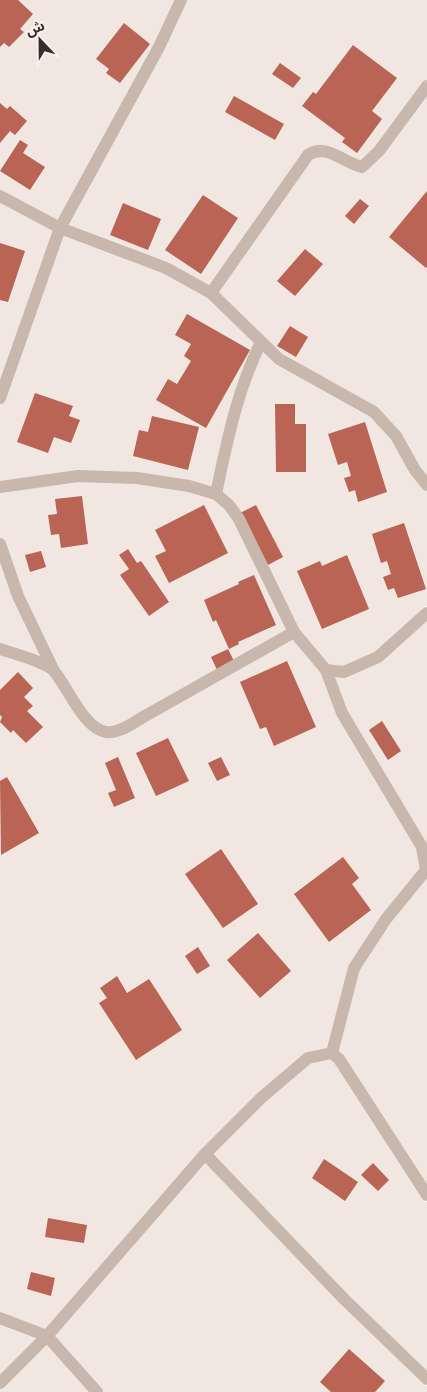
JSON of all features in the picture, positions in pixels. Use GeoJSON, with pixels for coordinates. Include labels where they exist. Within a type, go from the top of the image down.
{"type":"FeatureCollection","features":[{"type":"Feature","properties":{"kind":"street"},"geometry":{"type":"LineString","coordinates":[[0,398],[60,228],[160,47],[182,0]]}},
{"type":"Feature","properties":{"kind":"street"},"geometry":{"type":"LineString","coordinates":[[211,293],[308,155],[316,150],[325,150],[362,167],[379,151],[427,86]]}},
{"type":"Feature","properties":{"kind":"street"},"geometry":{"type":"LineString","coordinates":[[0,196],[60,228],[166,268],[211,293],[228,307],[279,359],[374,412],[396,436],[415,470],[427,485]]}},
{"type":"Feature","properties":{"kind":"street"},"geometry":{"type":"LineString","coordinates":[[216,494],[235,406],[250,363],[261,342]]}},
{"type":"Feature","properties":{"kind":"street"},"geometry":{"type":"LineString","coordinates":[[0,488],[88,476],[137,478],[189,486],[216,494],[239,519],[294,632],[326,670],[342,713],[422,847],[427,870],[386,919],[354,968],[332,1053]]}},
{"type":"Feature","properties":{"kind":"street"},"geometry":{"type":"LineString","coordinates":[[0,544],[18,596],[53,669],[85,718],[95,727],[106,732],[120,729],[145,716],[294,632]]}},
{"type":"Feature","properties":{"kind":"street"},"geometry":{"type":"LineString","coordinates":[[326,670],[344,672],[378,657],[427,613]]}},
{"type":"Feature","properties":{"kind":"street"},"geometry":{"type":"LineString","coordinates":[[0,649],[53,669]]}},
{"type":"Feature","properties":{"kind":"street"},"geometry":{"type":"LineString","coordinates":[[0,1383],[47,1336],[205,1154],[261,1098],[308,1058],[332,1053]]}},
{"type":"Feature","properties":{"kind":"street"},"geometry":{"type":"LineString","coordinates":[[332,1053],[339,1059],[427,1195]]}},
{"type":"Feature","properties":{"kind":"street"},"geometry":{"type":"LineString","coordinates":[[205,1154],[344,1299],[427,1379]]}},
{"type":"Feature","properties":{"kind":"street"},"geometry":{"type":"LineString","coordinates":[[0,1318],[47,1336],[97,1392]]}},
{"type":"Feature","properties":{"kind":"building"},"geometry":{"type":"Polygon","coordinates":[[[0,0],[18,0],[33,14],[20,29],[24,32],[9,47],[4,43],[0,47],[0,0]]]}},
{"type":"Feature","properties":{"kind":"building"},"geometry":{"type":"Polygon","coordinates":[[[124,23],[150,44],[120,83],[106,73],[109,69],[96,59],[124,23]]]}},
{"type":"Feature","properties":{"kind":"building"},"geometry":{"type":"Polygon","coordinates":[[[353,45],[397,78],[372,111],[382,119],[357,153],[342,142],[345,138],[302,106],[313,92],[316,94],[353,45]]]}},
{"type":"Feature","properties":{"kind":"building"},"geometry":{"type":"Polygon","coordinates":[[[280,63],[301,78],[293,88],[272,74],[280,63]]]}},
{"type":"Feature","properties":{"kind":"building"},"geometry":{"type":"Polygon","coordinates":[[[234,96],[284,124],[275,140],[225,112],[234,96]]]}},
{"type":"Feature","properties":{"kind":"building"},"geometry":{"type":"Polygon","coordinates":[[[0,103],[7,109],[10,106],[27,121],[15,135],[10,131],[0,143],[0,103]]]}},
{"type":"Feature","properties":{"kind":"building"},"geometry":{"type":"Polygon","coordinates":[[[20,140],[28,145],[23,153],[45,167],[30,190],[0,171],[20,140]]]}},
{"type":"Feature","properties":{"kind":"building"},"geometry":{"type":"Polygon","coordinates":[[[427,191],[427,267],[426,268],[389,237],[427,191]]]}},
{"type":"Feature","properties":{"kind":"building"},"geometry":{"type":"Polygon","coordinates":[[[203,195],[238,218],[201,274],[165,250],[203,195]]]}},
{"type":"Feature","properties":{"kind":"building"},"geometry":{"type":"Polygon","coordinates":[[[360,199],[369,206],[354,224],[345,216],[360,199]]]}},
{"type":"Feature","properties":{"kind":"building"},"geometry":{"type":"Polygon","coordinates":[[[123,203],[161,219],[148,250],[110,235],[123,203]]]}},
{"type":"Feature","properties":{"kind":"building"},"geometry":{"type":"Polygon","coordinates":[[[0,243],[25,251],[8,302],[0,300],[0,243]]]}},
{"type":"Feature","properties":{"kind":"building"},"geometry":{"type":"Polygon","coordinates":[[[305,249],[323,264],[295,296],[277,281],[305,249]]]}},
{"type":"Feature","properties":{"kind":"building"},"geometry":{"type":"Polygon","coordinates":[[[187,314],[250,350],[206,428],[156,400],[168,379],[177,384],[191,361],[184,356],[191,344],[175,335],[187,314]]]}},
{"type":"Feature","properties":{"kind":"building"},"geometry":{"type":"Polygon","coordinates":[[[290,326],[308,337],[296,357],[277,346],[290,326]]]}},
{"type":"Feature","properties":{"kind":"building"},"geometry":{"type":"Polygon","coordinates":[[[35,393],[73,406],[69,416],[80,420],[71,443],[54,437],[48,453],[17,442],[35,393]]]}},
{"type":"Feature","properties":{"kind":"building"},"geometry":{"type":"Polygon","coordinates":[[[275,404],[295,404],[295,424],[306,424],[306,472],[276,472],[275,404]]]}},
{"type":"Feature","properties":{"kind":"building"},"geometry":{"type":"Polygon","coordinates":[[[152,416],[199,427],[188,470],[133,456],[139,430],[148,432],[152,416]]]}},
{"type":"Feature","properties":{"kind":"building"},"geometry":{"type":"Polygon","coordinates":[[[365,422],[387,492],[358,502],[355,490],[349,492],[344,478],[351,476],[347,462],[338,465],[328,434],[365,422]]]}},
{"type":"Feature","properties":{"kind":"building"},"geometry":{"type":"Polygon","coordinates":[[[82,496],[88,544],[61,548],[59,534],[51,535],[48,515],[57,514],[55,499],[82,496]]]}},
{"type":"Feature","properties":{"kind":"building"},"geometry":{"type":"Polygon","coordinates":[[[204,505],[228,553],[169,583],[155,556],[166,551],[155,530],[204,505]]]}},
{"type":"Feature","properties":{"kind":"building"},"geometry":{"type":"Polygon","coordinates":[[[256,505],[283,557],[268,565],[240,513],[256,505]]]}},
{"type":"Feature","properties":{"kind":"building"},"geometry":{"type":"Polygon","coordinates":[[[404,523],[426,589],[398,598],[394,588],[388,590],[383,577],[391,574],[387,561],[381,563],[372,534],[404,523]]]}},
{"type":"Feature","properties":{"kind":"building"},"geometry":{"type":"Polygon","coordinates":[[[128,549],[137,563],[141,561],[169,602],[149,616],[120,575],[129,569],[119,555],[128,549]]]}},
{"type":"Feature","properties":{"kind":"building"},"geometry":{"type":"Polygon","coordinates":[[[41,551],[46,567],[30,572],[25,555],[41,551]]]}},
{"type":"Feature","properties":{"kind":"building"},"geometry":{"type":"Polygon","coordinates":[[[347,555],[369,609],[322,629],[297,571],[320,561],[322,566],[347,555]]]}},
{"type":"Feature","properties":{"kind":"building"},"geometry":{"type":"Polygon","coordinates":[[[254,575],[276,625],[238,642],[239,644],[229,649],[216,620],[213,622],[204,600],[254,575]]]}},
{"type":"Feature","properties":{"kind":"building"},"geometry":{"type":"Polygon","coordinates":[[[228,649],[235,663],[218,672],[211,657],[228,649]]]}},
{"type":"Feature","properties":{"kind":"building"},"geometry":{"type":"Polygon","coordinates":[[[287,661],[316,727],[274,746],[266,727],[260,729],[240,682],[287,661]]]}},
{"type":"Feature","properties":{"kind":"building"},"geometry":{"type":"Polygon","coordinates":[[[18,672],[33,688],[24,697],[33,706],[27,711],[43,727],[26,743],[13,730],[11,733],[0,722],[2,717],[0,715],[0,690],[18,672]]]}},
{"type":"Feature","properties":{"kind":"building"},"geometry":{"type":"Polygon","coordinates":[[[382,721],[401,751],[388,760],[369,730],[382,721]]]}},
{"type":"Feature","properties":{"kind":"building"},"geometry":{"type":"Polygon","coordinates":[[[168,738],[189,781],[156,796],[136,753],[168,738]]]}},
{"type":"Feature","properties":{"kind":"building"},"geometry":{"type":"Polygon","coordinates":[[[118,757],[135,798],[114,807],[108,793],[116,790],[105,763],[118,757]]]}},
{"type":"Feature","properties":{"kind":"building"},"geometry":{"type":"Polygon","coordinates":[[[221,757],[230,775],[217,781],[208,763],[221,757]]]}},
{"type":"Feature","properties":{"kind":"building"},"geometry":{"type":"Polygon","coordinates":[[[7,777],[39,833],[1,855],[0,781],[7,777]]]}},
{"type":"Feature","properties":{"kind":"building"},"geometry":{"type":"Polygon","coordinates":[[[221,849],[258,904],[223,928],[185,874],[221,849]]]}},
{"type":"Feature","properties":{"kind":"building"},"geometry":{"type":"Polygon","coordinates":[[[343,857],[359,878],[352,884],[371,910],[329,942],[294,894],[343,857]]]}},
{"type":"Feature","properties":{"kind":"building"},"geometry":{"type":"Polygon","coordinates":[[[258,933],[291,971],[260,998],[227,960],[258,933]]]}},
{"type":"Feature","properties":{"kind":"building"},"geometry":{"type":"Polygon","coordinates":[[[198,947],[210,966],[197,974],[185,956],[198,947]]]}},
{"type":"Feature","properties":{"kind":"building"},"geometry":{"type":"Polygon","coordinates":[[[117,976],[127,993],[149,979],[182,1030],[136,1060],[99,1003],[107,998],[100,988],[117,976]]]}},
{"type":"Feature","properties":{"kind":"building"},"geometry":{"type":"Polygon","coordinates":[[[324,1159],[358,1182],[345,1201],[312,1178],[324,1159]]]}},
{"type":"Feature","properties":{"kind":"building"},"geometry":{"type":"Polygon","coordinates":[[[373,1163],[389,1180],[378,1191],[361,1175],[373,1163]]]}},
{"type":"Feature","properties":{"kind":"building"},"geometry":{"type":"Polygon","coordinates":[[[48,1218],[87,1225],[84,1243],[45,1237],[48,1218]]]}},
{"type":"Feature","properties":{"kind":"building"},"geometry":{"type":"Polygon","coordinates":[[[31,1272],[55,1278],[51,1296],[27,1289],[31,1272]]]}},
{"type":"Feature","properties":{"kind":"building"},"geometry":{"type":"Polygon","coordinates":[[[349,1349],[385,1381],[375,1392],[331,1392],[320,1382],[349,1349]]]}}]}
